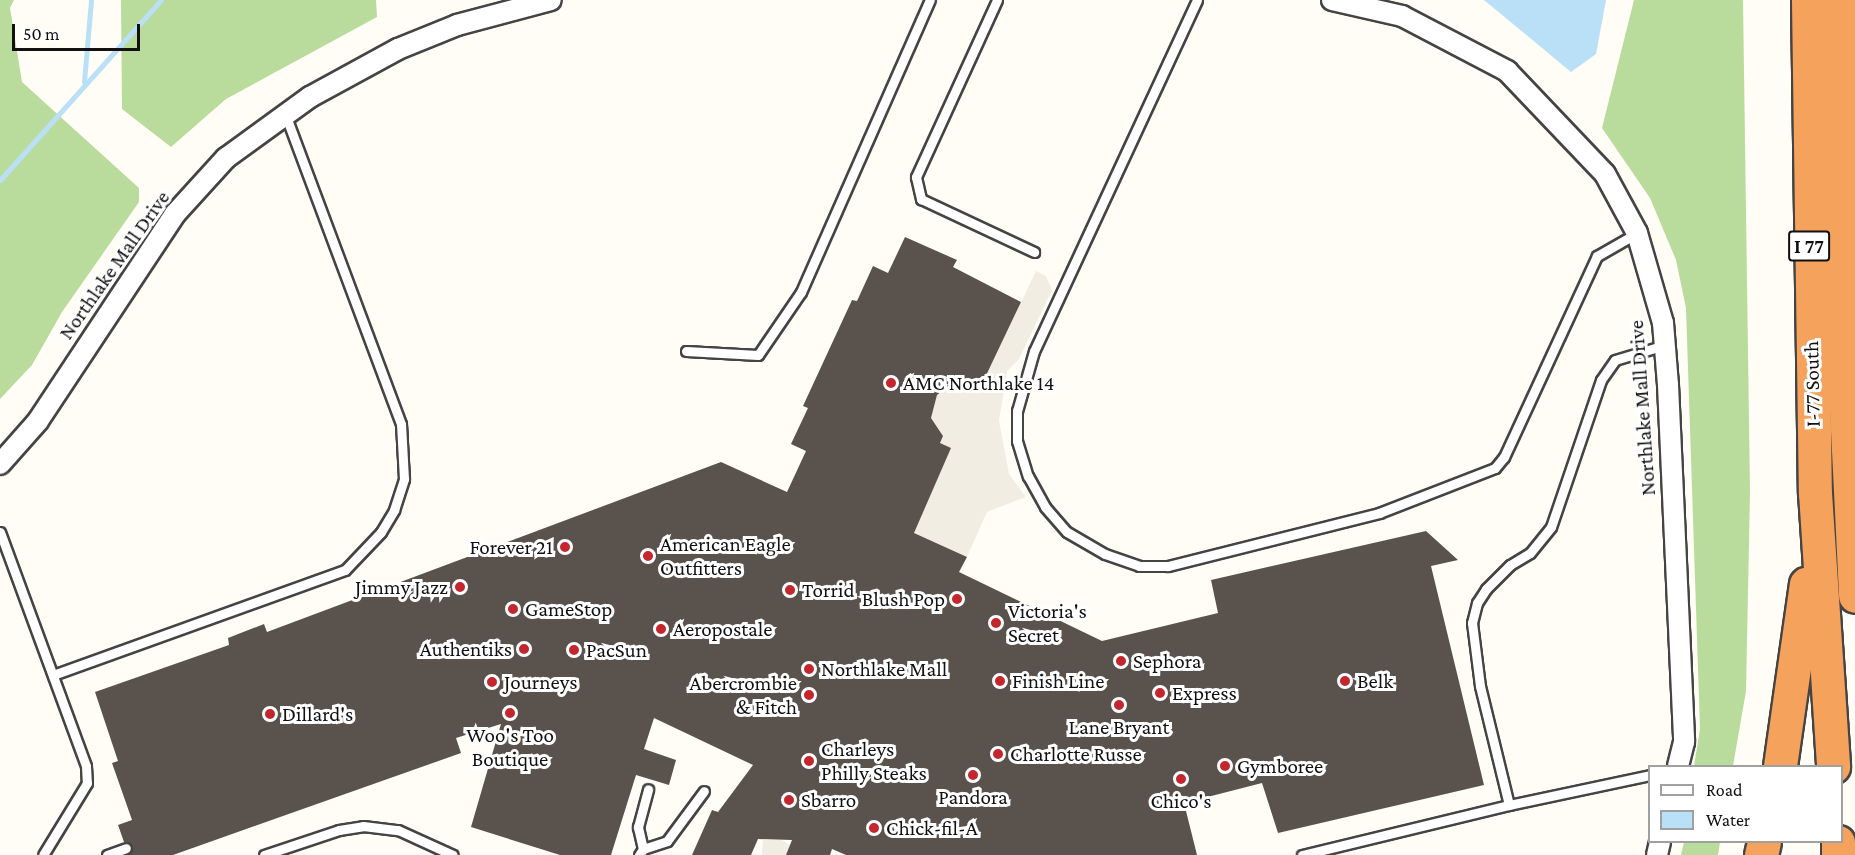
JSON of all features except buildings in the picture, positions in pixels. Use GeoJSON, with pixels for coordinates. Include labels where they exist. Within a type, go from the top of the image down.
{"type":"FeatureCollection","features":[{"type":"Feature","properties":{"kind":"highway","name":"I-77 South"},"geometry":{"type":"LineString","coordinates":[[1808,0],[1815,493],[1833,765]]}},
{"type":"Feature","properties":{"kind":"highway","name":"I 77"},"geometry":{"type":"LineString","coordinates":[[1839,0],[1844,368],[1855,596]]}},
{"type":"Feature","properties":{"kind":"highway"},"geometry":{"type":"LineString","coordinates":[[1780,765],[1800,641],[1815,493]]}},
{"type":"Feature","properties":{"kind":"street","name":"Northlake Mall Drive"},"geometry":{"type":"LineString","coordinates":[[0,464],[38,420],[175,214],[226,158],[285,114],[398,49],[457,26],[551,0]]}},
{"type":"Feature","properties":{"kind":"street","name":"Northlake Mall Drive"},"geometry":{"type":"LineString","coordinates":[[1332,0],[1402,16],[1507,71],[1605,174],[1637,233],[1663,323],[1665,345],[1684,742],[1678,765]]}},
{"type":"Feature","properties":{"kind":"lane"},"geometry":{"type":"LineString","coordinates":[[686,351],[758,355],[801,292],[930,0]]}},
{"type":"Feature","properties":{"kind":"lane"},"geometry":{"type":"LineString","coordinates":[[997,0],[916,177],[921,199],[1034,252]]}},
{"type":"Feature","properties":{"kind":"lane"},"geometry":{"type":"LineString","coordinates":[[1197,0],[1034,351],[1017,411],[1017,441],[1028,476],[1045,507],[1067,532],[1106,554],[1139,566],[1168,566],[1379,513],[1495,468],[1504,457],[1597,256],[1637,233]]}},
{"type":"Feature","properties":{"kind":"lane"},"geometry":{"type":"LineString","coordinates":[[53,675],[345,570],[381,532],[394,510],[404,479],[401,424],[285,114]]}},
{"type":"Feature","properties":{"kind":"lane"},"geometry":{"type":"LineString","coordinates":[[1509,806],[1472,641],[1477,603],[1551,528],[1601,380],[1615,360],[1665,345]]}},
{"type":"Feature","properties":{"kind":"lane"},"geometry":{"type":"LineString","coordinates":[[0,532],[86,766],[87,783],[43,855]]}},
{"type":"Feature","properties":{"kind":"lane"},"geometry":{"type":"LineString","coordinates":[[1302,855],[1648,775]]}},
{"type":"Feature","properties":{"kind":"lane"},"geometry":{"type":"LineString","coordinates":[[648,789],[638,828],[641,852],[667,841],[704,791]]}},
{"type":"Feature","properties":{"kind":"lane"},"geometry":{"type":"LineString","coordinates":[[264,855],[339,830],[363,826],[398,830],[453,855]]}},
{"type":"Feature","properties":{"kind":"lane"},"geometry":{"type":"LineString","coordinates":[[107,855],[126,848]]}},
{"type":"Feature","properties":{"kind":"green space"},"geometry":{"type":"Polygon","coordinates":[[[0,0],[14,0],[10,8],[22,82],[139,188],[139,202],[62,312],[32,365],[0,399],[0,0]]]}},
{"type":"Feature","properties":{"kind":"green space"},"geometry":{"type":"Polygon","coordinates":[[[121,0],[376,0],[377,17],[226,99],[171,147],[122,109],[121,0]]]}},
{"type":"Feature","properties":{"kind":"green space"},"geometry":{"type":"Polygon","coordinates":[[[1634,0],[1743,0],[1750,492],[1746,691],[1733,765],[1694,765],[1700,729],[1686,308],[1676,260],[1650,198],[1602,128],[1634,0]]]}},
{"type":"Feature","properties":{"kind":"green space"},"geometry":{"type":"Polygon","coordinates":[[[1684,843],[1720,843],[1718,855],[1681,855],[1684,843]]]}},
{"type":"Feature","properties":{"kind":"shaded area"},"geometry":{"type":"Polygon","coordinates":[[[1036,271],[1046,276],[1052,290],[1019,359],[1007,371],[999,421],[1009,474],[1026,497],[987,512],[967,557],[932,541],[923,555],[907,548],[951,448],[940,443],[943,436],[931,418],[937,395],[969,381],[981,386],[1036,271]]]}},
{"type":"Feature","properties":{"kind":"shaded area"},"geometry":{"type":"Polygon","coordinates":[[[763,839],[782,840],[790,845],[788,855],[762,855],[763,839]]]}},
{"type":"Feature","properties":{"kind":"water"},"geometry":{"type":"Polygon","coordinates":[[[1484,0],[1606,0],[1596,54],[1571,72],[1484,0]]]}},
{"type":"Feature","properties":{"kind":"waterway"},"geometry":{"type":"LineString","coordinates":[[84,82],[91,0]]}},
{"type":"Feature","properties":{"kind":"waterway"},"geometry":{"type":"LineString","coordinates":[[0,180],[161,0]]}},
{"type":"Feature","properties":{"kind":"place","name":"AMC Northlake 14"},"geometry":{"type":"Point","coordinates":[891,383]}},
{"type":"Feature","properties":{"kind":"place","name":"Forever 21"},"geometry":{"type":"Point","coordinates":[565,547]}},
{"type":"Feature","properties":{"kind":"place","name":"American Eagle Outfitters"},"geometry":{"type":"Point","coordinates":[648,556]}},
{"type":"Feature","properties":{"kind":"place","name":"Jimmy Jazz"},"geometry":{"type":"Point","coordinates":[460,587]}},
{"type":"Feature","properties":{"kind":"place","name":"Torrid"},"geometry":{"type":"Point","coordinates":[790,590]}},
{"type":"Feature","properties":{"kind":"place","name":"Blush Pop"},"geometry":{"type":"Point","coordinates":[957,599]}},
{"type":"Feature","properties":{"kind":"place","name":"GameStop"},"geometry":{"type":"Point","coordinates":[513,609]}},
{"type":"Feature","properties":{"kind":"place","name":"Victoria's Secret"},"geometry":{"type":"Point","coordinates":[996,623]}},
{"type":"Feature","properties":{"kind":"place","name":"Aeropostale"},"geometry":{"type":"Point","coordinates":[661,629]}},
{"type":"Feature","properties":{"kind":"place","name":"Authentiks"},"geometry":{"type":"Point","coordinates":[524,649]}},
{"type":"Feature","properties":{"kind":"place","name":"PacSun"},"geometry":{"type":"Point","coordinates":[574,650]}},
{"type":"Feature","properties":{"kind":"place","name":"Sephora"},"geometry":{"type":"Point","coordinates":[1121,661]}},
{"type":"Feature","properties":{"kind":"place","name":"Northlake Mall"},"geometry":{"type":"Point","coordinates":[809,669]}},
{"type":"Feature","properties":{"kind":"place","name":"Finish Line"},"geometry":{"type":"Point","coordinates":[1000,681]}},
{"type":"Feature","properties":{"kind":"place","name":"Belk"},"geometry":{"type":"Point","coordinates":[1345,681]}},
{"type":"Feature","properties":{"kind":"place","name":"Journeys"},"geometry":{"type":"Point","coordinates":[492,682]}},
{"type":"Feature","properties":{"kind":"place","name":"Express"},"geometry":{"type":"Point","coordinates":[1160,693]}},
{"type":"Feature","properties":{"kind":"place","name":"Abercrombie & Fitch"},"geometry":{"type":"Point","coordinates":[809,695]}},
{"type":"Feature","properties":{"kind":"place","name":"Lane Bryant"},"geometry":{"type":"Point","coordinates":[1119,705]}},
{"type":"Feature","properties":{"kind":"place","name":"Woo's Too Boutique"},"geometry":{"type":"Point","coordinates":[510,713]}},
{"type":"Feature","properties":{"kind":"place","name":"Dillard's"},"geometry":{"type":"Point","coordinates":[270,714]}},
{"type":"Feature","properties":{"kind":"place","name":"Charlotte Russe"},"geometry":{"type":"Point","coordinates":[998,754]}},
{"type":"Feature","properties":{"kind":"place","name":"Charleys Philly Steaks"},"geometry":{"type":"Point","coordinates":[809,761]}},
{"type":"Feature","properties":{"kind":"place","name":"Gymboree"},"geometry":{"type":"Point","coordinates":[1225,766]}},
{"type":"Feature","properties":{"kind":"place","name":"Pandora"},"geometry":{"type":"Point","coordinates":[973,775]}},
{"type":"Feature","properties":{"kind":"place","name":"Chico's"},"geometry":{"type":"Point","coordinates":[1181,779]}},
{"type":"Feature","properties":{"kind":"place","name":"Sbarro"},"geometry":{"type":"Point","coordinates":[789,800]}},
{"type":"Feature","properties":{"kind":"place","name":"Chick-fil-A"},"geometry":{"type":"Point","coordinates":[874,828]}}]}
